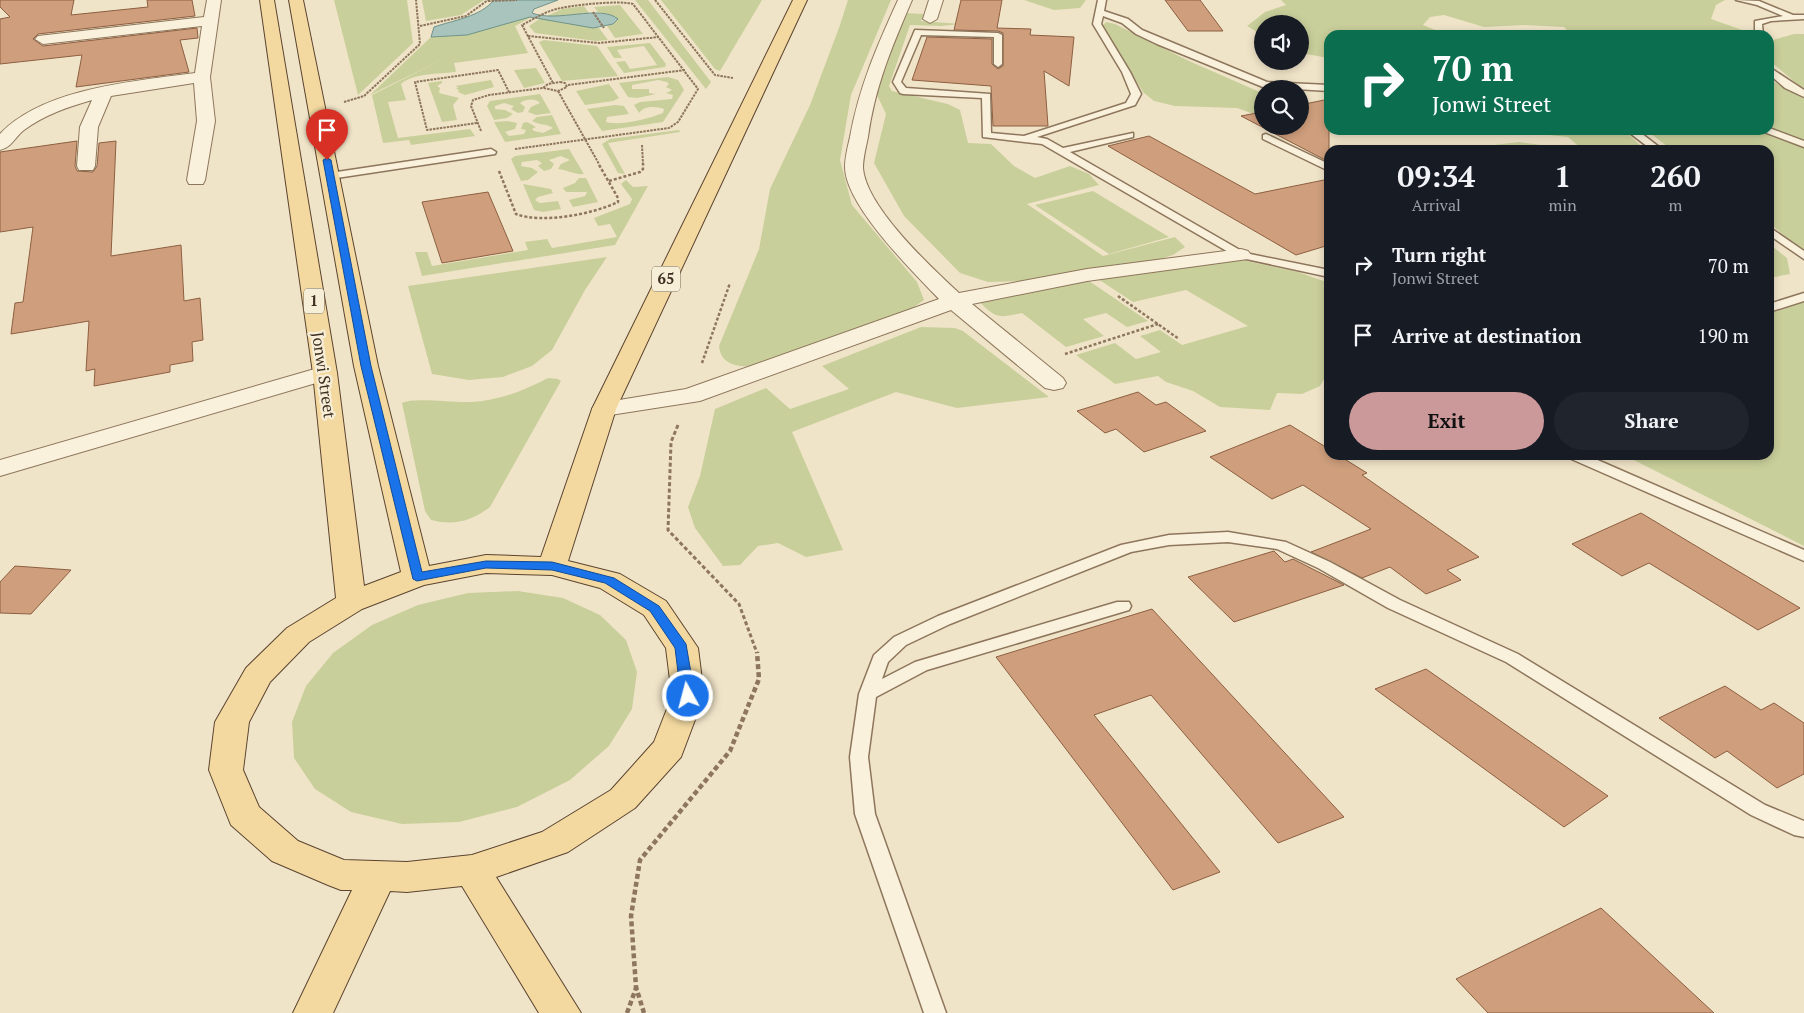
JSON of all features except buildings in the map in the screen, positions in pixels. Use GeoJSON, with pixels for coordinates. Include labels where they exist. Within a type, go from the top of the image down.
{"type":"FeatureCollection","features":[{"type":"Feature","properties":{"kind":"main road","name":"Jonwi Street"},"geometry":{"type":"LineString","coordinates":[[267,0],[325,373],[351,602]]}},
{"type":"Feature","properties":{"kind":"main road"},"geometry":{"type":"LineString","coordinates":[[296,0],[366,366],[417,577]]}},
{"type":"Feature","properties":{"kind":"main road","name":"65"},"geometry":{"type":"LineString","coordinates":[[552,566],[604,409],[800,0]]}},
{"type":"Feature","properties":{"kind":"main road"},"geometry":{"type":"LineString","coordinates":[[486,564],[552,566],[610,581],[655,608],[682,648],[688,696],[668,748],[623,799],[555,842],[472,870],[407,877],[341,875],[284,851],[244,815],[226,770],[232,722],[257,676],[298,635],[351,602],[417,577],[486,564]]}},
{"type":"Feature","properties":{"kind":"main road"},"geometry":{"type":"LineString","coordinates":[[472,870],[560,1013]]}},
{"type":"Feature","properties":{"kind":"main road"},"geometry":{"type":"LineString","coordinates":[[313,1013],[378,876]]}},
{"type":"Feature","properties":{"kind":"street"},"geometry":{"type":"LineString","coordinates":[[196,180],[206,121],[202,77],[214,0]]}},
{"type":"Feature","properties":{"kind":"street"},"geometry":{"type":"LineString","coordinates":[[905,0],[875,68],[862,118],[854,168],[864,197],[905,253],[954,301],[1054,382]]}},
{"type":"Feature","properties":{"kind":"street"},"geometry":{"type":"LineString","coordinates":[[930,19],[936,0]]}},
{"type":"Feature","properties":{"kind":"street"},"geometry":{"type":"LineString","coordinates":[[43,39],[211,21]]}},
{"type":"Feature","properties":{"kind":"street"},"geometry":{"type":"LineString","coordinates":[[0,145],[19,127],[39,114],[104,92],[130,86],[202,77]]}},
{"type":"Feature","properties":{"kind":"street"},"geometry":{"type":"LineString","coordinates":[[86,166],[89,127],[104,92]]}},
{"type":"Feature","properties":{"kind":"street"},"geometry":{"type":"LineString","coordinates":[[604,409],[691,396],[954,301],[1087,275],[1241,255]]}},
{"type":"Feature","properties":{"kind":"street"},"geometry":{"type":"LineString","coordinates":[[0,468],[325,373]]}},
{"type":"Feature","properties":{"kind":"lane"},"geometry":{"type":"LineString","coordinates":[[1022,139],[1130,105],[1136,94],[1126,72],[1097,24],[1102,0]]}},
{"type":"Feature","properties":{"kind":"lane"},"geometry":{"type":"LineString","coordinates":[[1740,0],[1759,3],[1791,16]]}},
{"type":"Feature","properties":{"kind":"lane"},"geometry":{"type":"LineString","coordinates":[[1100,12],[1125,21],[1140,32],[1160,42],[1266,85],[1324,88]]}},
{"type":"Feature","properties":{"kind":"lane"},"geometry":{"type":"LineString","coordinates":[[1758,30],[1758,23],[1791,16],[1804,17]]}},
{"type":"Feature","properties":{"kind":"lane"},"geometry":{"type":"LineString","coordinates":[[998,64],[998,35],[918,32],[897,82],[903,91],[986,96],[986,135],[1044,141],[1241,255],[1273,264],[1306,268],[1324,273]]}},
{"type":"Feature","properties":{"kind":"lane"},"geometry":{"type":"LineString","coordinates":[[1774,74],[1788,86],[1804,94]]}},
{"type":"Feature","properties":{"kind":"lane"},"geometry":{"type":"LineString","coordinates":[[1774,134],[1804,144]]}},
{"type":"Feature","properties":{"kind":"lane"},"geometry":{"type":"LineString","coordinates":[[1062,151],[1130,135]]}},
{"type":"Feature","properties":{"kind":"lane"},"geometry":{"type":"LineString","coordinates":[[1638,135],[1651,145]]}},
{"type":"Feature","properties":{"kind":"lane"},"geometry":{"type":"LineString","coordinates":[[1266,137],[1324,166]]}},
{"type":"Feature","properties":{"kind":"lane"},"geometry":{"type":"LineString","coordinates":[[330,176],[491,152]]}},
{"type":"Feature","properties":{"kind":"lane"},"geometry":{"type":"LineString","coordinates":[[1774,234],[1804,256]]}},
{"type":"Feature","properties":{"kind":"lane"},"geometry":{"type":"LineString","coordinates":[[1774,306],[1804,297]]}},
{"type":"Feature","properties":{"kind":"lane"},"geometry":{"type":"LineString","coordinates":[[1585,460],[1804,556]]}},
{"type":"Feature","properties":{"kind":"lane"},"geometry":{"type":"LineString","coordinates":[[935,1013],[865,814],[859,757],[868,694],[880,659],[900,642],[944,620],[1127,548],[1170,540],[1237,538],[1281,545],[1324,565],[1394,604],[1512,658],[1758,810],[1801,830],[1804,829]]}},
{"type":"Feature","properties":{"kind":"lane"},"geometry":{"type":"LineString","coordinates":[[868,694],[920,666],[1123,606]]}},
{"type":"Feature","properties":{"kind":"path"},"geometry":{"type":"LineString","coordinates":[[318,111],[364,96],[420,44],[420,26],[416,0]]}},
{"type":"Feature","properties":{"kind":"path"},"geometry":{"type":"LineString","coordinates":[[420,26],[463,16],[478,9],[488,0],[517,0]]}},
{"type":"Feature","properties":{"kind":"path"},"geometry":{"type":"LineString","coordinates":[[655,0],[715,75],[733,78]]}},
{"type":"Feature","properties":{"kind":"path"},"geometry":{"type":"LineString","coordinates":[[491,152],[674,125],[698,88],[629,1],[567,6],[543,14],[522,26],[553,83]]}},
{"type":"Feature","properties":{"kind":"path"},"geometry":{"type":"LineString","coordinates":[[594,12],[604,28]]}},
{"type":"Feature","properties":{"kind":"path"},"geometry":{"type":"LineString","coordinates":[[527,36],[599,43],[659,37]]}},
{"type":"Feature","properties":{"kind":"path"},"geometry":{"type":"LineString","coordinates":[[478,123],[427,130],[415,82],[498,70],[509,92]]}},
{"type":"Feature","properties":{"kind":"path"},"geometry":{"type":"LineString","coordinates":[[543,88],[553,83],[568,85],[685,70]]}},
{"type":"Feature","properties":{"kind":"path"},"geometry":{"type":"LineString","coordinates":[[558,91],[618,198],[613,206],[538,219],[519,217],[516,214],[471,106],[473,100],[489,95],[543,88],[558,91],[563,90],[568,85]]}},
{"type":"Feature","properties":{"kind":"path"},"geometry":{"type":"LineString","coordinates":[[609,181],[640,172],[643,169],[642,144]]}},
{"type":"Feature","properties":{"kind":"path"},"geometry":{"type":"LineString","coordinates":[[1087,275],[1179,339]]}},
{"type":"Feature","properties":{"kind":"path"},"geometry":{"type":"LineString","coordinates":[[1071,352],[1158,324]]}},
{"type":"Feature","properties":{"kind":"path"},"geometry":{"type":"LineString","coordinates":[[627,1013],[636,987]]}},
{"type":"Feature","properties":{"kind":"green space"},"geometry":{"type":"Polygon","coordinates":[[[334,0],[407,0],[413,43],[358,95],[334,0]]]}},
{"type":"Feature","properties":{"kind":"green space"},"geometry":{"type":"Polygon","coordinates":[[[422,0],[484,0],[461,15],[426,21],[422,0]]]}},
{"type":"Feature","properties":{"kind":"green space"},"geometry":{"type":"Polygon","coordinates":[[[635,0],[648,0],[711,82],[706,89],[635,0]]]}},
{"type":"Feature","properties":{"kind":"green space"},"geometry":{"type":"Polygon","coordinates":[[[661,0],[762,0],[720,71],[715,69],[661,0]]]}},
{"type":"Feature","properties":{"kind":"green space"},"geometry":{"type":"Polygon","coordinates":[[[848,0],[891,0],[851,95],[840,160],[852,205],[917,282],[924,300],[904,314],[752,367],[735,365],[726,361],[720,352],[719,346],[759,249],[770,189],[810,105],[848,0]]]}},
{"type":"Feature","properties":{"kind":"green space"},"geometry":{"type":"Polygon","coordinates":[[[1024,0],[1086,0],[1080,8],[1054,10],[1024,0]]]}},
{"type":"Feature","properties":{"kind":"green space"},"geometry":{"type":"Polygon","coordinates":[[[1281,0],[1725,0],[1716,5],[1711,19],[1742,30],[1567,30],[1564,27],[1525,25],[1484,27],[1444,15],[1430,17],[1423,25],[1435,30],[1324,30],[1324,57],[1309,55],[1309,15],[1261,15],[1286,5],[1281,0]]]}},
{"type":"Feature","properties":{"kind":"green space"},"geometry":{"type":"Polygon","coordinates":[[[620,5],[643,34],[615,38],[607,26],[613,24],[618,19],[598,12],[594,7],[620,5]]]}},
{"type":"Feature","properties":{"kind":"green space"},"geometry":{"type":"Polygon","coordinates":[[[584,6],[589,13],[560,17],[547,16],[562,9],[584,6]]]}},
{"type":"Feature","properties":{"kind":"green space"},"geometry":{"type":"Polygon","coordinates":[[[906,13],[924,14],[921,21],[961,24],[941,26],[910,25],[889,86],[892,91],[948,104],[960,110],[968,143],[991,144],[1014,166],[1035,178],[1070,166],[1089,174],[1099,185],[1027,204],[1103,256],[1175,237],[1185,247],[1173,255],[1160,259],[1023,281],[988,282],[960,273],[904,216],[874,163],[886,114],[876,93],[906,13]]]}},
{"type":"Feature","properties":{"kind":"green space"},"geometry":{"type":"Polygon","coordinates":[[[532,17],[515,26],[528,53],[454,63],[455,72],[426,75],[406,80],[401,84],[406,100],[388,102],[398,138],[470,129],[475,136],[411,145],[409,140],[383,143],[372,95],[445,58],[370,95],[431,37],[467,35],[509,21],[532,17]]]}},
{"type":"Feature","properties":{"kind":"green space"},"geometry":{"type":"Polygon","coordinates":[[[541,18],[599,28],[608,40],[596,41],[535,33],[529,26],[541,18]]]}},
{"type":"Feature","properties":{"kind":"green space"},"geometry":{"type":"Polygon","coordinates":[[[1254,21],[1254,30],[1247,26],[1254,21]]]}},
{"type":"Feature","properties":{"kind":"green space"},"geometry":{"type":"Polygon","coordinates":[[[1106,22],[1115,24],[1189,61],[1254,89],[1254,114],[1237,108],[1175,106],[1154,101],[1143,92],[1102,26],[1106,22]]]}},
{"type":"Feature","properties":{"kind":"green space"},"geometry":{"type":"Polygon","coordinates":[[[1794,34],[1804,34],[1804,90],[1774,64],[1774,40],[1794,34]]]}},
{"type":"Feature","properties":{"kind":"green space"},"geometry":{"type":"Polygon","coordinates":[[[544,40],[597,46],[618,76],[562,81],[539,42],[544,40]]]}},
{"type":"Feature","properties":{"kind":"green space"},"geometry":{"type":"Polygon","coordinates":[[[650,43],[666,64],[665,67],[624,73],[616,62],[625,61],[630,69],[657,65],[644,46],[617,50],[622,58],[614,58],[607,47],[650,43]]]}},
{"type":"Feature","properties":{"kind":"green space"},"geometry":{"type":"Polygon","coordinates":[[[536,68],[545,83],[524,88],[514,70],[536,68]]]}},
{"type":"Feature","properties":{"kind":"green space"},"geometry":{"type":"Polygon","coordinates":[[[668,77],[678,80],[684,90],[663,122],[602,131],[587,109],[615,105],[624,106],[629,114],[607,117],[606,122],[611,123],[638,121],[663,113],[664,109],[653,107],[644,109],[639,113],[634,105],[640,102],[672,99],[673,95],[666,93],[672,90],[666,87],[669,84],[667,82],[658,80],[632,85],[632,89],[649,89],[649,93],[656,94],[637,98],[628,97],[619,83],[668,77]]]}},
{"type":"Feature","properties":{"kind":"green space"},"geometry":{"type":"Polygon","coordinates":[[[491,80],[494,87],[465,95],[458,92],[459,90],[456,89],[458,87],[455,86],[491,80]]]}},
{"type":"Feature","properties":{"kind":"green space"},"geometry":{"type":"Polygon","coordinates":[[[442,81],[437,86],[440,88],[439,93],[459,98],[453,105],[457,120],[442,122],[428,83],[442,81]]]}},
{"type":"Feature","properties":{"kind":"green space"},"geometry":{"type":"Polygon","coordinates":[[[1774,82],[1804,99],[1804,140],[1774,130],[1774,82]]]}},
{"type":"Feature","properties":{"kind":"green space"},"geometry":{"type":"Polygon","coordinates":[[[609,84],[619,98],[613,101],[585,105],[576,91],[609,84]]]}},
{"type":"Feature","properties":{"kind":"green space"},"geometry":{"type":"Polygon","coordinates":[[[540,94],[551,113],[536,115],[528,112],[531,107],[540,103],[535,100],[527,100],[520,103],[525,107],[523,112],[518,113],[511,109],[514,106],[504,103],[495,106],[495,109],[505,110],[513,114],[507,118],[494,120],[487,106],[490,101],[540,94]]]}},
{"type":"Feature","properties":{"kind":"green space"},"geometry":{"type":"Polygon","coordinates":[[[552,115],[561,134],[505,142],[494,122],[508,121],[517,123],[515,129],[505,132],[509,136],[524,134],[526,130],[521,129],[523,123],[527,122],[536,127],[532,129],[534,131],[543,133],[553,128],[532,121],[537,117],[552,115]]]}},
{"type":"Feature","properties":{"kind":"green space"},"geometry":{"type":"Polygon","coordinates":[[[679,130],[680,132],[608,143],[625,174],[618,173],[602,144],[610,139],[679,130]]]}},
{"type":"Feature","properties":{"kind":"green space"},"geometry":{"type":"Polygon","coordinates":[[[1549,135],[1629,135],[1640,145],[1577,145],[1568,137],[1549,135]]]}},
{"type":"Feature","properties":{"kind":"green space"},"geometry":{"type":"Polygon","coordinates":[[[1652,135],[1772,135],[1804,146],[1804,252],[1774,227],[1774,145],[1666,145],[1652,135]]]}},
{"type":"Feature","properties":{"kind":"green space"},"geometry":{"type":"Polygon","coordinates":[[[1519,142],[1541,145],[1494,145],[1519,142]]]}},
{"type":"Feature","properties":{"kind":"green space"},"geometry":{"type":"Polygon","coordinates":[[[569,149],[584,174],[558,169],[561,164],[570,160],[561,156],[549,160],[554,164],[551,169],[544,171],[538,166],[542,163],[537,160],[522,162],[521,166],[532,168],[538,172],[528,180],[521,181],[511,159],[515,156],[569,149]]]}},
{"type":"Feature","properties":{"kind":"green space"},"geometry":{"type":"Polygon","coordinates":[[[579,178],[586,178],[598,202],[573,207],[569,200],[585,196],[587,192],[566,192],[563,188],[575,183],[579,178]]]}},
{"type":"Feature","properties":{"kind":"green space"},"geometry":{"type":"Polygon","coordinates":[[[626,180],[633,187],[648,186],[615,245],[422,276],[415,252],[427,252],[432,266],[528,250],[525,242],[547,239],[552,248],[617,237],[610,224],[598,226],[594,218],[630,204],[632,199],[621,184],[626,180]]]}},
{"type":"Feature","properties":{"kind":"green space"},"geometry":{"type":"Polygon","coordinates":[[[523,184],[551,189],[553,193],[538,197],[535,200],[540,203],[558,201],[561,209],[543,212],[534,210],[523,184]]]}},
{"type":"Feature","properties":{"kind":"green space"},"geometry":{"type":"Polygon","coordinates":[[[1093,191],[1169,237],[1109,254],[1035,205],[1093,191]]]}},
{"type":"Feature","properties":{"kind":"green space"},"geometry":{"type":"Polygon","coordinates":[[[1774,248],[1787,258],[1790,274],[1774,277],[1774,248]]]}},
{"type":"Feature","properties":{"kind":"green space"},"geometry":{"type":"Polygon","coordinates":[[[607,257],[585,290],[552,350],[532,366],[503,377],[469,380],[432,374],[408,286],[607,257]]]}},
{"type":"Feature","properties":{"kind":"green space"},"geometry":{"type":"Polygon","coordinates":[[[1242,260],[1298,272],[1324,281],[1324,379],[1320,386],[1302,394],[1277,393],[1270,410],[1220,407],[1193,391],[1166,382],[1158,376],[1115,384],[1076,355],[1115,343],[1136,359],[1161,352],[1140,336],[1160,330],[1182,345],[1248,326],[1186,290],[1133,302],[1095,277],[1212,261],[1242,260]]]}},
{"type":"Feature","properties":{"kind":"green space"},"geometry":{"type":"Polygon","coordinates":[[[1086,279],[1148,321],[1127,327],[1106,313],[1083,319],[1104,336],[1066,347],[1022,313],[998,316],[979,301],[1086,279]]]}},
{"type":"Feature","properties":{"kind":"green space"},"geometry":{"type":"Polygon","coordinates":[[[1804,301],[1804,546],[1634,460],[1774,460],[1774,312],[1804,301]]]}},
{"type":"Feature","properties":{"kind":"green space"},"geometry":{"type":"Polygon","coordinates":[[[921,327],[955,328],[963,331],[1049,397],[957,408],[896,392],[792,432],[843,550],[806,557],[778,543],[758,546],[740,565],[723,566],[695,528],[688,507],[700,476],[715,409],[766,388],[790,409],[849,389],[822,366],[921,327]]]}},
{"type":"Feature","properties":{"kind":"green space"},"geometry":{"type":"Polygon","coordinates":[[[548,378],[561,381],[490,507],[476,516],[462,521],[439,522],[431,520],[425,511],[402,403],[415,400],[464,402],[491,400],[520,391],[548,378]]]}},
{"type":"Feature","properties":{"kind":"green space"},"geometry":{"type":"Polygon","coordinates":[[[518,591],[563,598],[600,615],[626,640],[637,672],[632,709],[609,746],[570,780],[517,807],[459,822],[402,824],[351,812],[315,789],[294,758],[292,722],[306,686],[333,653],[372,625],[418,605],[468,593],[518,591]]]}},
{"type":"Feature","properties":{"kind":"water"},"geometry":{"type":"Polygon","coordinates":[[[494,0],[558,0],[534,9],[532,13],[542,16],[553,16],[600,13],[618,19],[613,24],[593,28],[530,17],[467,35],[431,37],[434,27],[474,14],[494,0]]]}},
{"type":"Feature","properties":{"kind":"route"},"geometry":{"type":"LineString","coordinates":[[327,160],[366,366],[417,577],[486,564],[552,566],[610,581],[655,608],[682,648],[688,696]]}}]}
